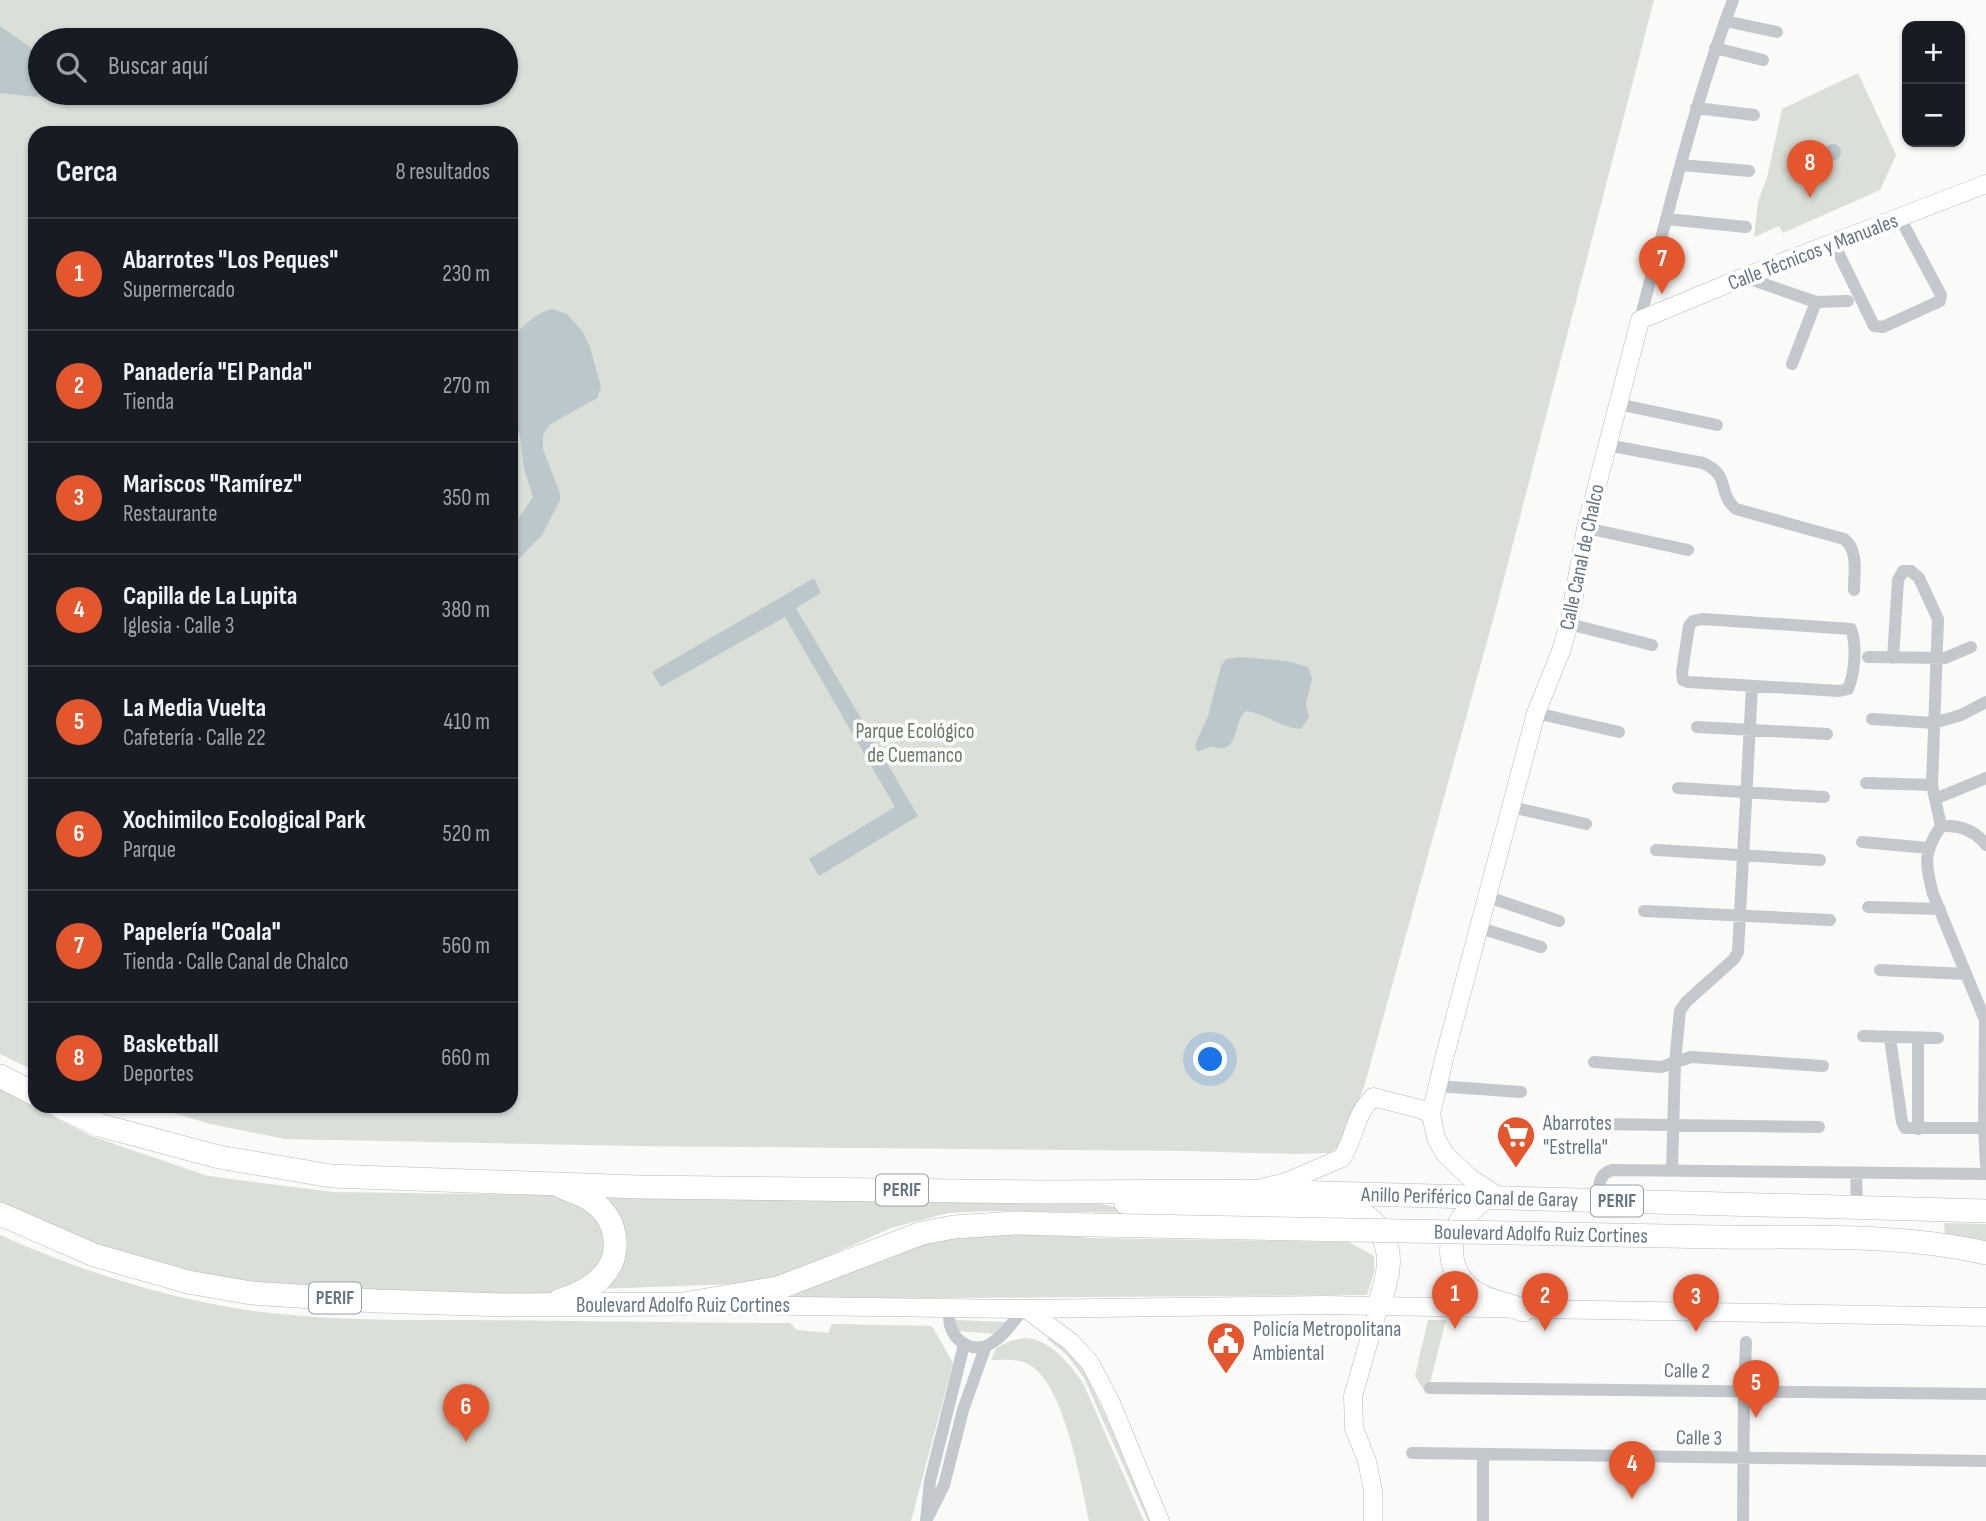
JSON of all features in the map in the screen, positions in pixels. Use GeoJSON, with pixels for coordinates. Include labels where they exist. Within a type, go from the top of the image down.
{"type":"FeatureCollection","features":[{"type":"Feature","properties":{"kind":"highway"},"geometry":{"type":"LineString","coordinates":[[0,1076],[28,1090]]}},
{"type":"Feature","properties":{"kind":"highway","name":"PERIF"},"geometry":{"type":"LineString","coordinates":[[74,1113],[99,1125],[219,1157],[331,1176],[556,1185],[1045,1192],[1249,1191]]}},
{"type":"Feature","properties":{"kind":"highway"},"geometry":{"type":"LineString","coordinates":[[550,1305],[585,1291],[601,1278],[610,1268],[615,1255],[616,1240],[613,1226],[590,1199],[556,1185]]}},
{"type":"Feature","properties":{"kind":"highway","name":"Anillo Periférico Canal de Garay"},"geometry":{"type":"LineString","coordinates":[[1249,1191],[1986,1211]]}},
{"type":"Feature","properties":{"kind":"highway"},"geometry":{"type":"LineString","coordinates":[[1045,1192],[1172,1210],[1356,1211],[1369,1218],[1381,1234],[1388,1251],[1388,1268],[1379,1306]]}},
{"type":"Feature","properties":{"kind":"highway"},"geometry":{"type":"LineString","coordinates":[[1493,1198],[1464,1217],[1451,1243],[1451,1258],[1456,1273],[1466,1286],[1480,1296],[1523,1310]]}},
{"type":"Feature","properties":{"kind":"highway","name":"Boulevard Adolfo Ruiz Cortines"},"geometry":{"type":"LineString","coordinates":[[0,1214],[94,1255],[188,1282],[251,1293],[390,1301],[550,1305],[683,1304],[778,1288],[933,1231],[1015,1223],[1881,1240],[1936,1244],[1986,1253]]}},
{"type":"Feature","properties":{"kind":"main road","name":"Calle Técnicos y Manuales"},"geometry":{"type":"LineString","coordinates":[[1640,320],[1986,184]]}},
{"type":"Feature","properties":{"kind":"main road","name":"Calle Canal de Chalco"},"geometry":{"type":"LineString","coordinates":[[1493,1198],[1445,1154],[1425,1112],[1437,1086],[1536,713],[1569,624],[1586,528],[1640,320]]}},
{"type":"Feature","properties":{"kind":"main road"},"geometry":{"type":"LineString","coordinates":[[1249,1191],[1286,1182],[1342,1158],[1347,1151],[1354,1124],[1373,1097],[1425,1112]]}},
{"type":"Feature","properties":{"kind":"main road","name":"Boulevard Adolfo Ruiz Cortines"},"geometry":{"type":"LineString","coordinates":[[683,1304],[949,1309],[1379,1306]]}},
{"type":"Feature","properties":{"kind":"main road"},"geometry":{"type":"LineString","coordinates":[[1373,1521],[1373,1491],[1367,1461],[1354,1428],[1353,1396],[1379,1306]]}},
{"type":"Feature","properties":{"kind":"main road","name":"PERIF"},"geometry":{"type":"LineString","coordinates":[[1379,1306],[1986,1317]]}},
{"type":"Feature","properties":{"kind":"main road"},"geometry":{"type":"LineString","coordinates":[[1025,1309],[1071,1342],[1090,1363],[1111,1403],[1160,1521]]}},
{"type":"Feature","properties":{"kind":"street","name":"Calle Canal de Chalco"},"geometry":{"type":"LineString","coordinates":[[1640,320],[1696,108],[1733,0]]}},
{"type":"Feature","properties":{"kind":"street"},"geometry":{"type":"LineString","coordinates":[[1725,21],[1777,33]]}},
{"type":"Feature","properties":{"kind":"street"},"geometry":{"type":"LineString","coordinates":[[1715,48],[1763,60]]}},
{"type":"Feature","properties":{"kind":"street"},"geometry":{"type":"LineString","coordinates":[[1696,108],[1754,115]]}},
{"type":"Feature","properties":{"kind":"street"},"geometry":{"type":"LineString","coordinates":[[1682,165],[1749,170]]}},
{"type":"Feature","properties":{"kind":"street"},"geometry":{"type":"LineString","coordinates":[[1834,244],[1874,326],[1883,327],[1940,301],[1941,295],[1900,218]]}},
{"type":"Feature","properties":{"kind":"street"},"geometry":{"type":"LineString","coordinates":[[1667,219],[1746,227]]}},
{"type":"Feature","properties":{"kind":"street"},"geometry":{"type":"LineString","coordinates":[[1744,277],[1816,302],[1848,301]]}},
{"type":"Feature","properties":{"kind":"street"},"geometry":{"type":"LineString","coordinates":[[1793,364],[1816,302]]}},
{"type":"Feature","properties":{"kind":"street"},"geometry":{"type":"LineString","coordinates":[[1618,404],[1717,425]]}},
{"type":"Feature","properties":{"kind":"street"},"geometry":{"type":"LineString","coordinates":[[1607,445],[1703,463],[1716,468],[1726,496],[1736,509],[1844,540],[1854,551],[1854,590]]}},
{"type":"Feature","properties":{"kind":"street"},"geometry":{"type":"LineString","coordinates":[[1586,528],[1688,550]]}},
{"type":"Feature","properties":{"kind":"street"},"geometry":{"type":"LineString","coordinates":[[1893,658],[1898,580],[1903,571],[1911,571],[1919,578],[1938,619],[1932,785],[1941,827],[1928,848],[1928,875],[1986,1020],[1983,1128],[1986,1165]]}},
{"type":"Feature","properties":{"kind":"street"},"geometry":{"type":"LineString","coordinates":[[1702,619],[1851,629],[1852,679],[1848,689],[1839,691],[1752,686],[1683,680],[1689,626],[1693,621],[1702,619]]}},
{"type":"Feature","properties":{"kind":"street"},"geometry":{"type":"LineString","coordinates":[[1569,624],[1651,645]]}},
{"type":"Feature","properties":{"kind":"street"},"geometry":{"type":"LineString","coordinates":[[1868,657],[1936,658],[1954,656],[1971,647]]}},
{"type":"Feature","properties":{"kind":"street"},"geometry":{"type":"LineString","coordinates":[[1672,1170],[1675,1062],[1681,1008],[1734,959],[1738,952],[1752,686]]}},
{"type":"Feature","properties":{"kind":"street"},"geometry":{"type":"LineString","coordinates":[[1872,719],[1934,723],[1961,715],[1986,702]]}},
{"type":"Feature","properties":{"kind":"street"},"geometry":{"type":"LineString","coordinates":[[1536,713],[1619,732]]}},
{"type":"Feature","properties":{"kind":"street"},"geometry":{"type":"LineString","coordinates":[[1697,727],[1826,734]]}},
{"type":"Feature","properties":{"kind":"street"},"geometry":{"type":"LineString","coordinates":[[1935,799],[1986,778]]}},
{"type":"Feature","properties":{"kind":"street"},"geometry":{"type":"LineString","coordinates":[[1866,783],[1932,785]]}},
{"type":"Feature","properties":{"kind":"street"},"geometry":{"type":"LineString","coordinates":[[1678,788],[1824,797]]}},
{"type":"Feature","properties":{"kind":"street"},"geometry":{"type":"LineString","coordinates":[[1511,807],[1586,824]]}},
{"type":"Feature","properties":{"kind":"street"},"geometry":{"type":"LineString","coordinates":[[1941,827],[1961,827],[1973,833],[1986,845]]}},
{"type":"Feature","properties":{"kind":"street"},"geometry":{"type":"LineString","coordinates":[[1862,842],[1928,848]]}},
{"type":"Feature","properties":{"kind":"street"},"geometry":{"type":"LineString","coordinates":[[1656,850],[1743,853],[1820,860]]}},
{"type":"Feature","properties":{"kind":"street"},"geometry":{"type":"LineString","coordinates":[[1488,897],[1559,921]]}},
{"type":"Feature","properties":{"kind":"street"},"geometry":{"type":"LineString","coordinates":[[1868,907],[1940,909]]}},
{"type":"Feature","properties":{"kind":"street"},"geometry":{"type":"LineString","coordinates":[[1644,911],[1830,920]]}},
{"type":"Feature","properties":{"kind":"street"},"geometry":{"type":"LineString","coordinates":[[1480,928],[1541,947]]}},
{"type":"Feature","properties":{"kind":"street"},"geometry":{"type":"LineString","coordinates":[[1880,970],[1966,974]]}},
{"type":"Feature","properties":{"kind":"street"},"geometry":{"type":"LineString","coordinates":[[1863,1036],[1938,1038]]}},
{"type":"Feature","properties":{"kind":"street"},"geometry":{"type":"LineString","coordinates":[[1890,1038],[1905,1128],[1983,1128]]}},
{"type":"Feature","properties":{"kind":"street"},"geometry":{"type":"LineString","coordinates":[[1918,1038],[1918,1129]]}},
{"type":"Feature","properties":{"kind":"street"},"geometry":{"type":"LineString","coordinates":[[1594,1062],[1661,1067],[1691,1057],[1823,1066]]}},
{"type":"Feature","properties":{"kind":"street"},"geometry":{"type":"LineString","coordinates":[[1437,1086],[1521,1092]]}},
{"type":"Feature","properties":{"kind":"street"},"geometry":{"type":"LineString","coordinates":[[1596,1124],[1819,1127]]}},
{"type":"Feature","properties":{"kind":"street"},"geometry":{"type":"LineString","coordinates":[[1599,1201],[1600,1178],[1605,1172],[1612,1170],[1986,1174]]}},
{"type":"Feature","properties":{"kind":"street"},"geometry":{"type":"LineString","coordinates":[[1856,1173],[1857,1207]]}},
{"type":"Feature","properties":{"kind":"street"},"geometry":{"type":"LineString","coordinates":[[949,1309],[950,1325],[964,1345],[985,1348]]}},
{"type":"Feature","properties":{"kind":"street"},"geometry":{"type":"LineString","coordinates":[[926,1521],[944,1485],[964,1410],[985,1348],[1025,1309]]}},
{"type":"Feature","properties":{"kind":"street"},"geometry":{"type":"LineString","coordinates":[[1743,1521],[1746,1342]]}},
{"type":"Feature","properties":{"kind":"street"},"geometry":{"type":"LineString","coordinates":[[926,1521],[930,1481],[964,1345]]}},
{"type":"Feature","properties":{"kind":"street","name":"Calle 2"},"geometry":{"type":"LineString","coordinates":[[1430,1388],[1986,1394]]}},
{"type":"Feature","properties":{"kind":"street"},"geometry":{"type":"LineString","coordinates":[[950,1407],[964,1410]]}},
{"type":"Feature","properties":{"kind":"street","name":"Calle 3"},"geometry":{"type":"LineString","coordinates":[[1412,1453],[1986,1461]]}},
{"type":"Feature","properties":{"kind":"street"},"geometry":{"type":"LineString","coordinates":[[1483,1454],[1483,1521]]}},
{"type":"Feature","properties":{"kind":"green space","name":"Parque Ecológico de Cuemanco"},"geometry":{"type":"Polygon","coordinates":[[[0,0],[1654,0],[1496,609],[1364,1087],[1341,1142],[1329,1153],[639,1146],[285,1139],[210,1124],[173,1113],[518,1113],[518,126],[28,126],[28,1068],[0,1054],[0,0]]]}},
{"type":"Feature","properties":{"kind":"green space"},"geometry":{"type":"Polygon","coordinates":[[[1858,73],[1896,155],[1880,190],[1783,233],[1779,226],[1754,237],[1758,201],[1767,178],[1782,109],[1858,73]]]}},
{"type":"Feature","properties":{"kind":"green space"},"geometry":{"type":"Polygon","coordinates":[[[0,1089],[28,1103],[28,1113],[46,1113],[91,1136],[208,1176],[333,1192],[554,1195],[582,1203],[604,1228],[611,1252],[602,1272],[544,1298],[244,1288],[90,1250],[0,1207],[0,1089]]]}},
{"type":"Feature","properties":{"kind":"green space"},"geometry":{"type":"Polygon","coordinates":[[[601,1193],[1079,1200],[1148,1213],[948,1213],[891,1228],[771,1278],[735,1284],[593,1289],[601,1284],[613,1207],[601,1193]]]}},
{"type":"Feature","properties":{"kind":"green space"},"geometry":{"type":"Polygon","coordinates":[[[1944,1223],[1986,1224],[1986,1242],[1945,1235],[1944,1223]]]}},
{"type":"Feature","properties":{"kind":"green space"},"geometry":{"type":"Polygon","coordinates":[[[1009,1231],[1091,1238],[1349,1242],[1374,1256],[1374,1273],[1367,1295],[786,1299],[867,1259],[943,1234],[1009,1231]]]}},
{"type":"Feature","properties":{"kind":"green space"},"geometry":{"type":"Polygon","coordinates":[[[0,1235],[52,1257],[130,1284],[244,1310],[310,1317],[377,1319],[790,1323],[797,1330],[828,1333],[832,1324],[932,1326],[953,1363],[911,1521],[0,1521],[0,1235]]]}},
{"type":"Feature","properties":{"kind":"green space"},"geometry":{"type":"Polygon","coordinates":[[[956,1320],[1008,1322],[995,1334],[958,1331],[954,1323],[956,1320]]]}},
{"type":"Feature","properties":{"kind":"green space"},"geometry":{"type":"Polygon","coordinates":[[[1428,1320],[1446,1320],[1427,1395],[1415,1376],[1428,1320]]]}},
{"type":"Feature","properties":{"kind":"green space"},"geometry":{"type":"Polygon","coordinates":[[[1050,1336],[1066,1349],[1085,1372],[1153,1521],[1148,1521],[1084,1378],[1066,1354],[1047,1339],[1050,1336]]]}},
{"type":"Feature","properties":{"kind":"green space"},"geometry":{"type":"Polygon","coordinates":[[[1025,1338],[1034,1339],[1051,1348],[1066,1361],[1083,1383],[1144,1521],[1089,1521],[1076,1459],[1052,1391],[1041,1374],[1028,1364],[1015,1360],[991,1360],[996,1348],[1025,1338]]]}},
{"type":"Feature","properties":{"kind":"shaded area"},"geometry":{"type":"Polygon","coordinates":[[[0,26],[28,46],[28,96],[0,93],[0,26]]]}},
{"type":"Feature","properties":{"kind":"shaded area"},"geometry":{"type":"Polygon","coordinates":[[[1833,144],[1839,146],[1839,158],[1833,160],[1827,158],[1825,152],[1827,146],[1833,144]]]}},
{"type":"Feature","properties":{"kind":"shaded area"},"geometry":{"type":"Polygon","coordinates":[[[552,309],[567,314],[583,332],[601,387],[597,398],[549,425],[543,435],[543,449],[560,493],[560,500],[542,535],[518,560],[518,520],[533,497],[524,469],[518,430],[518,332],[528,321],[552,309]]]}},
{"type":"Feature","properties":{"kind":"shaded area"},"geometry":{"type":"Polygon","coordinates":[[[814,578],[821,593],[796,608],[918,816],[819,876],[809,859],[895,807],[785,617],[661,687],[652,672],[814,578]]]}},
{"type":"Feature","properties":{"kind":"shaded area"},"geometry":{"type":"Polygon","coordinates":[[[1240,657],[1287,661],[1308,667],[1312,679],[1306,704],[1309,717],[1301,729],[1246,711],[1229,746],[1197,751],[1195,745],[1208,716],[1221,666],[1226,659],[1240,657]]]}},
{"type":"Feature","properties":{"kind":"place","name":"Basketball"},"geometry":{"type":"Point","coordinates":[1810,198]}},
{"type":"Feature","properties":{"kind":"place","name":"Papelería \"Coala\""},"geometry":{"type":"Point","coordinates":[1662,294]}},
{"type":"Feature","properties":{"kind":"place","name":"Abarrotes \"Estrella\""},"geometry":{"type":"Point","coordinates":[1516,1169]}},
{"type":"Feature","properties":{"kind":"place","name":"Abarrotes \"Los Peques\""},"geometry":{"type":"Point","coordinates":[1455,1329]}},
{"type":"Feature","properties":{"kind":"place","name":"Panadería \"El Panda\""},"geometry":{"type":"Point","coordinates":[1545,1331]}},
{"type":"Feature","properties":{"kind":"place","name":"Mariscos \"Ramírez\""},"geometry":{"type":"Point","coordinates":[1696,1332]}},
{"type":"Feature","properties":{"kind":"place","name":"Policía Metropolitana Ambiental"},"geometry":{"type":"Point","coordinates":[1226,1375]}},
{"type":"Feature","properties":{"kind":"place","name":"La Media Vuelta"},"geometry":{"type":"Point","coordinates":[1756,1418]}},
{"type":"Feature","properties":{"kind":"place","name":"Xochimilco Ecological Park"},"geometry":{"type":"Point","coordinates":[466,1442]}},
{"type":"Feature","properties":{"kind":"place","name":"Capilla de La Lupita"},"geometry":{"type":"Point","coordinates":[1632,1499]}}]}
